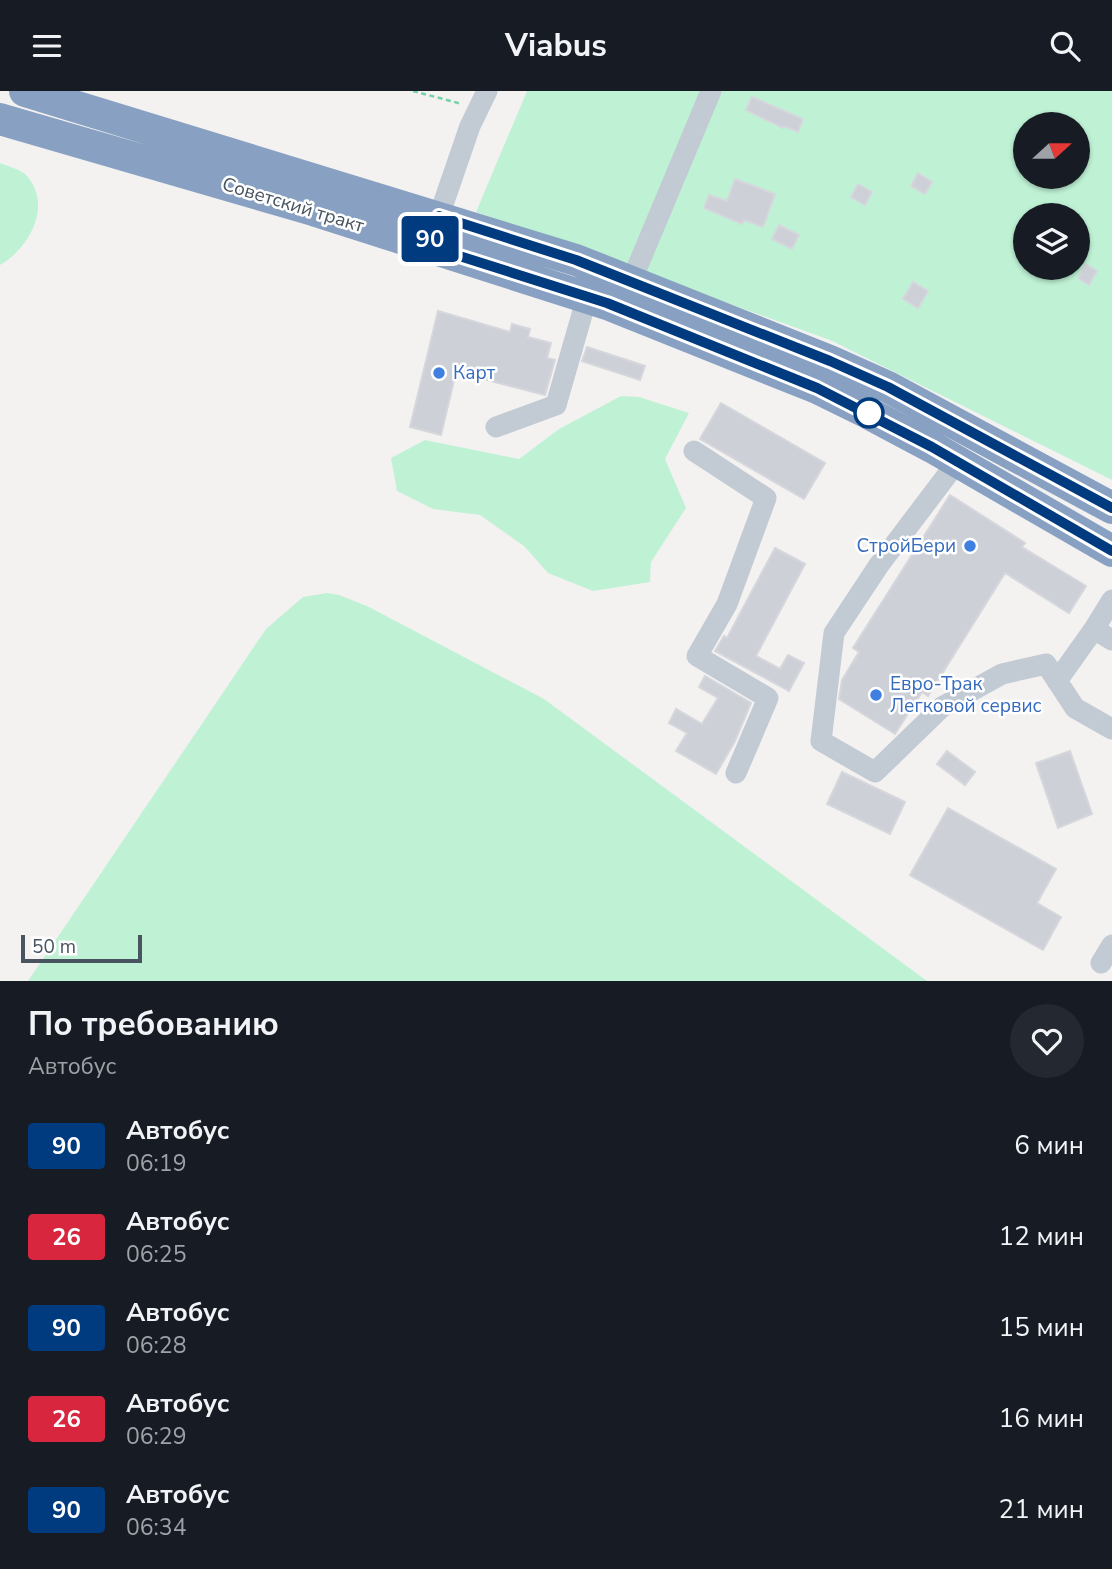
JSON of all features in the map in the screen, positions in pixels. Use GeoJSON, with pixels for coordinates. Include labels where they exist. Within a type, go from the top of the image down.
{"type":"FeatureCollection","features":[{"type":"Feature","properties":{"kind":"highway","name":"Советский тракт"},"geometry":{"type":"LineString","coordinates":[[25,91],[576,260],[830,361],[888,387],[1112,508]]}},
{"type":"Feature","properties":{"kind":"highway","name":"Советский тракт"},"geometry":{"type":"LineString","coordinates":[[0,119],[313,210],[587,297],[817,388],[957,462],[1112,551]]}},
{"type":"Feature","properties":{"kind":"highway"},"geometry":{"type":"LineString","coordinates":[[428,246],[439,216]]}},
{"type":"Feature","properties":{"kind":"street"},"geometry":{"type":"LineString","coordinates":[[631,282],[711,91]]}},
{"type":"Feature","properties":{"kind":"street"},"geometry":{"type":"LineString","coordinates":[[439,216],[470,126],[483,99]]}},
{"type":"Feature","properties":{"kind":"street"},"geometry":{"type":"LineString","coordinates":[[496,427],[556,405],[587,297]]}},
{"type":"Feature","properties":{"kind":"street"},"geometry":{"type":"LineString","coordinates":[[694,451],[766,498],[727,604],[697,656],[768,698],[736,773]]}},
{"type":"Feature","properties":{"kind":"street"},"geometry":{"type":"LineString","coordinates":[[957,462],[879,565],[834,633],[821,741],[874,772],[942,707],[1002,674],[1046,664],[1075,708],[1112,729]]}},
{"type":"Feature","properties":{"kind":"street"},"geometry":{"type":"LineString","coordinates":[[1057,681],[1103,634],[1112,600]]}},
{"type":"Feature","properties":{"kind":"path"},"geometry":{"type":"LineString","coordinates":[[412,91],[483,99]]}},
{"type":"Feature","properties":{"kind":"green space"},"geometry":{"type":"Polygon","coordinates":[[[527,91],[1112,91],[1112,480],[830,340],[476,212],[527,91]]]}},
{"type":"Feature","properties":{"kind":"green space"},"geometry":{"type":"Polygon","coordinates":[[[0,163],[25,174],[38,198],[38,211],[35,224],[21,248],[0,265],[0,163]]]}},
{"type":"Feature","properties":{"kind":"green space"},"geometry":{"type":"Polygon","coordinates":[[[621,396],[639,397],[689,413],[665,459],[686,508],[651,562],[650,582],[593,591],[548,573],[524,546],[480,515],[433,509],[397,491],[391,458],[425,440],[519,459],[559,429],[621,396]]]}},
{"type":"Feature","properties":{"kind":"green space"},"geometry":{"type":"Polygon","coordinates":[[[327,593],[369,607],[544,699],[927,981],[28,981],[266,629],[303,597],[327,593]]]}},
{"type":"Feature","properties":{"kind":"building"},"geometry":{"type":"Polygon","coordinates":[[[752,97],[803,119],[798,132],[784,126],[783,128],[746,110],[752,97]]]}},
{"type":"Feature","properties":{"kind":"building"},"geometry":{"type":"Polygon","coordinates":[[[918,173],[932,182],[925,194],[911,186],[918,173]]]}},
{"type":"Feature","properties":{"kind":"building"},"geometry":{"type":"Polygon","coordinates":[[[735,179],[775,194],[763,227],[744,220],[742,224],[704,208],[709,195],[727,201],[735,179]]]}},
{"type":"Feature","properties":{"kind":"building"},"geometry":{"type":"Polygon","coordinates":[[[858,184],[872,192],[865,205],[851,197],[858,184]]]}},
{"type":"Feature","properties":{"kind":"building"},"geometry":{"type":"Polygon","coordinates":[[[779,225],[799,235],[792,249],[772,239],[779,225]]]}},
{"type":"Feature","properties":{"kind":"building"},"geometry":{"type":"Polygon","coordinates":[[[1090,267],[1097,271],[1089,285],[1081,280],[1090,280],[1090,267]]]}},
{"type":"Feature","properties":{"kind":"building"},"geometry":{"type":"Polygon","coordinates":[[[913,282],[928,291],[918,308],[903,299],[913,282]]]}},
{"type":"Feature","properties":{"kind":"building"},"geometry":{"type":"Polygon","coordinates":[[[438,311],[510,332],[512,324],[530,329],[528,337],[551,343],[547,358],[555,360],[545,395],[456,372],[441,435],[410,427],[438,311]]]}},
{"type":"Feature","properties":{"kind":"building"},"geometry":{"type":"Polygon","coordinates":[[[587,347],[645,366],[640,380],[582,361],[587,347]]]}},
{"type":"Feature","properties":{"kind":"building"},"geometry":{"type":"Polygon","coordinates":[[[721,403],[825,463],[804,499],[700,439],[721,403]]]}},
{"type":"Feature","properties":{"kind":"building"},"geometry":{"type":"Polygon","coordinates":[[[950,495],[1025,543],[1022,547],[1086,586],[1069,613],[1005,573],[928,696],[922,692],[895,734],[839,699],[842,680],[859,652],[853,648],[950,495]]]}},
{"type":"Feature","properties":{"kind":"building"},"geometry":{"type":"Polygon","coordinates":[[[775,548],[805,564],[756,656],[780,669],[788,655],[804,663],[789,691],[715,651],[724,636],[727,638],[775,548]]]}},
{"type":"Feature","properties":{"kind":"building"},"geometry":{"type":"Polygon","coordinates":[[[705,676],[751,703],[735,741],[716,774],[676,751],[687,733],[669,723],[676,709],[702,724],[718,698],[699,687],[705,676]]]}},
{"type":"Feature","properties":{"kind":"building"},"geometry":{"type":"Polygon","coordinates":[[[947,751],[975,772],[965,785],[937,764],[947,751]]]}},
{"type":"Feature","properties":{"kind":"building"},"geometry":{"type":"Polygon","coordinates":[[[1070,751],[1092,814],[1058,828],[1036,763],[1070,751]]]}},
{"type":"Feature","properties":{"kind":"building"},"geometry":{"type":"Polygon","coordinates":[[[842,772],[905,802],[890,834],[827,804],[842,772]]]}},
{"type":"Feature","properties":{"kind":"building"},"geometry":{"type":"Polygon","coordinates":[[[948,808],[1056,869],[1037,903],[1061,917],[1043,950],[910,875],[948,808]]]}},
{"type":"Feature","properties":{"kind":"bus line","name":"90"},"geometry":{"type":"LineString","coordinates":[[1112,508],[888,387],[830,361],[576,260],[439,216],[428,246],[607,303],[817,388],[932,447],[1112,551]]}},
{"type":"Feature","properties":{"kind":"place","name":"Карт"},"geometry":{"type":"Point","coordinates":[439,373]}},
{"type":"Feature","properties":{"kind":"place","name":"СтройБери"},"geometry":{"type":"Point","coordinates":[970,546]}},
{"type":"Feature","properties":{"kind":"place","name":"Евро-Трак Легковой сервис"},"geometry":{"type":"Point","coordinates":[876,695]}}]}
